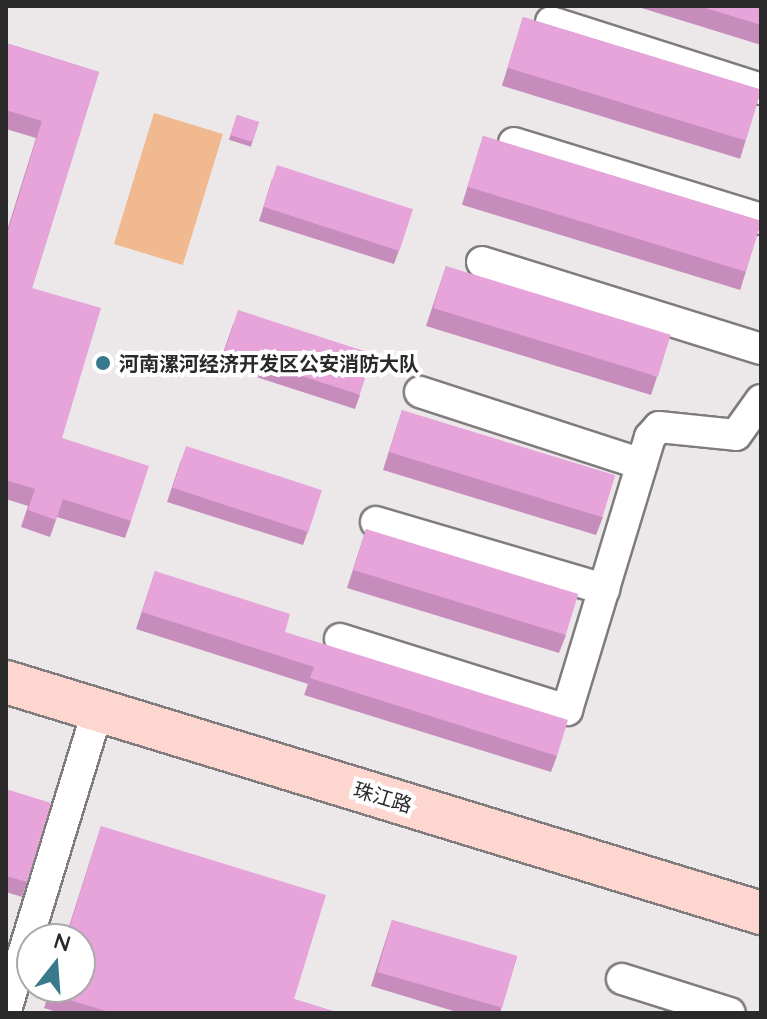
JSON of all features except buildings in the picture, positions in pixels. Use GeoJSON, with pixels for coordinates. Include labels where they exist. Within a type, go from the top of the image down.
{"type":"FeatureCollection","features":[{"type":"Feature","properties":{"kind":"street"},"geometry":{"type":"LineString","coordinates":[[551,22],[761,89]]}},
{"type":"Feature","properties":{"kind":"street"},"geometry":{"type":"LineString","coordinates":[[514,143],[761,219]]}},
{"type":"Feature","properties":{"kind":"street"},"geometry":{"type":"LineString","coordinates":[[482,262],[761,349]]}},
{"type":"Feature","properties":{"kind":"street"},"geometry":{"type":"LineString","coordinates":[[420,392],[642,464]]}},
{"type":"Feature","properties":{"kind":"street"},"geometry":{"type":"LineString","coordinates":[[340,639],[567,710],[642,464],[659,427],[736,435],[761,400]]}},
{"type":"Feature","properties":{"kind":"street"},"geometry":{"type":"LineString","coordinates":[[376,522],[604,589]]}},
{"type":"Feature","properties":{"kind":"street","name":"珠江路"},"geometry":{"type":"LineString","coordinates":[[6,682],[761,913]]}},
{"type":"Feature","properties":{"kind":"street"},"geometry":{"type":"LineString","coordinates":[[6,1010],[98,710]]}},
{"type":"Feature","properties":{"kind":"street"},"geometry":{"type":"LineString","coordinates":[[622,979],[730,1013]]}},
{"type":"Feature","properties":{"kind":"shaded area"},"geometry":{"type":"Polygon","coordinates":[[[154,113],[223,134],[183,265],[114,244],[154,113]]]}},
{"type":"Feature","properties":{"kind":"place","name":"河南漯河经济开发区公安消防大队"},"geometry":{"type":"Point","coordinates":[103,363]}}]}
